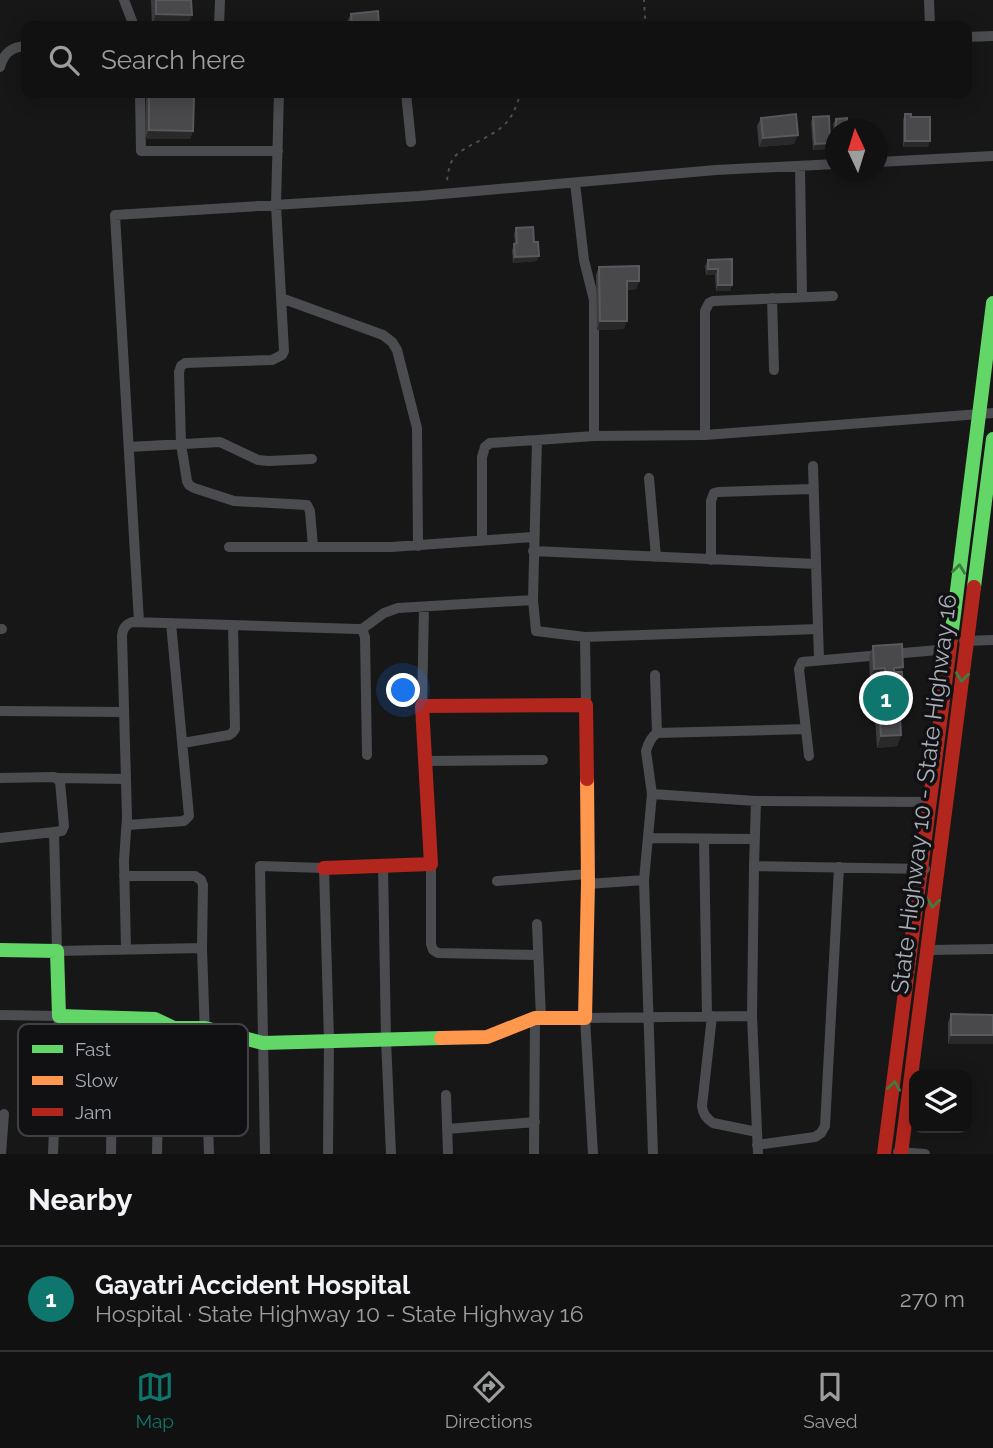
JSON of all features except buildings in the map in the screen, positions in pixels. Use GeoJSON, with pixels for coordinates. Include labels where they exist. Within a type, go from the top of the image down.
{"type":"FeatureCollection","features":[{"type":"Feature","properties":{"kind":"main road","name":"State Highway 10 - State Highway 16"},"geometry":{"type":"LineString","coordinates":[[884,1152],[950,645],[986,414],[993,303]]}},
{"type":"Feature","properties":{"kind":"main road","name":"State Highway 10 - State Highway 16"},"geometry":{"type":"LineString","coordinates":[[901,1153],[993,439]]}},
{"type":"Feature","properties":{"kind":"main road"},"geometry":{"type":"LineString","coordinates":[[248,1039],[263,1043],[487,1037],[538,1018],[585,1018],[588,879],[586,705],[422,706],[431,863],[324,868]]}},
{"type":"Feature","properties":{"kind":"main road"},"geometry":{"type":"LineString","coordinates":[[0,950],[57,951],[60,1016],[155,1019],[166,1024]]}},
{"type":"Feature","properties":{"kind":"street"},"geometry":{"type":"LineString","coordinates":[[124,0],[132,21]]}},
{"type":"Feature","properties":{"kind":"street"},"geometry":{"type":"LineString","coordinates":[[219,21],[220,0]]}},
{"type":"Feature","properties":{"kind":"street"},"geometry":{"type":"LineString","coordinates":[[929,0],[930,21]]}},
{"type":"Feature","properties":{"kind":"street"},"geometry":{"type":"LineString","coordinates":[[972,37],[993,36]]}},
{"type":"Feature","properties":{"kind":"street"},"geometry":{"type":"LineString","coordinates":[[0,67],[10,50],[21,47]]}},
{"type":"Feature","properties":{"kind":"street"},"geometry":{"type":"LineString","coordinates":[[139,98],[141,151],[278,151]]}},
{"type":"Feature","properties":{"kind":"street"},"geometry":{"type":"LineString","coordinates":[[279,98],[276,205],[284,351],[272,360],[185,363],[181,366],[181,444],[187,481],[194,488],[234,501],[307,505],[310,511],[313,547]]}},
{"type":"Feature","properties":{"kind":"street"},"geometry":{"type":"LineString","coordinates":[[407,98],[411,142]]}},
{"type":"Feature","properties":{"kind":"street"},"geometry":{"type":"LineString","coordinates":[[888,161],[993,156]]}},
{"type":"Feature","properties":{"kind":"street"},"geometry":{"type":"LineString","coordinates":[[139,622],[115,215],[445,194],[716,170],[825,165]]}},
{"type":"Feature","properties":{"kind":"street"},"geometry":{"type":"LineString","coordinates":[[800,166],[802,297]]}},
{"type":"Feature","properties":{"kind":"street"},"geometry":{"type":"LineString","coordinates":[[575,183],[584,260],[594,300],[594,436]]}},
{"type":"Feature","properties":{"kind":"street"},"geometry":{"type":"LineString","coordinates":[[705,435],[705,311],[709,303],[833,296]]}},
{"type":"Feature","properties":{"kind":"street"},"geometry":{"type":"LineString","coordinates":[[281,298],[383,335],[392,342],[417,428],[418,545]]}},
{"type":"Feature","properties":{"kind":"street"},"geometry":{"type":"LineString","coordinates":[[772,298],[774,370]]}},
{"type":"Feature","properties":{"kind":"street"},"geometry":{"type":"LineString","coordinates":[[482,541],[482,457],[485,447],[490,443],[594,436],[705,435],[986,414]]}},
{"type":"Feature","properties":{"kind":"street"},"geometry":{"type":"LineString","coordinates":[[537,440],[533,537],[536,631],[585,637],[818,629]]}},
{"type":"Feature","properties":{"kind":"street"},"geometry":{"type":"LineString","coordinates":[[129,447],[220,442],[258,460],[312,459]]}},
{"type":"Feature","properties":{"kind":"street"},"geometry":{"type":"LineString","coordinates":[[813,466],[819,660]]}},
{"type":"Feature","properties":{"kind":"street"},"geometry":{"type":"LineString","coordinates":[[649,478],[656,557]]}},
{"type":"Feature","properties":{"kind":"street"},"geometry":{"type":"LineString","coordinates":[[711,560],[711,501],[714,493],[813,489]]}},
{"type":"Feature","properties":{"kind":"street"},"geometry":{"type":"LineString","coordinates":[[229,547],[418,545],[533,537]]}},
{"type":"Feature","properties":{"kind":"street"},"geometry":{"type":"LineString","coordinates":[[534,551],[816,564]]}},
{"type":"Feature","properties":{"kind":"street"},"geometry":{"type":"LineString","coordinates":[[126,950],[124,876],[127,825],[123,630],[126,624],[139,622],[362,629],[391,610],[533,600]]}},
{"type":"Feature","properties":{"kind":"street"},"geometry":{"type":"LineString","coordinates":[[422,706],[424,607]]}},
{"type":"Feature","properties":{"kind":"street"},"geometry":{"type":"LineString","coordinates":[[127,825],[184,821],[189,811],[171,623]]}},
{"type":"Feature","properties":{"kind":"street"},"geometry":{"type":"LineString","coordinates":[[183,743],[229,735],[235,729],[233,625]]}},
{"type":"Feature","properties":{"kind":"street"},"geometry":{"type":"LineString","coordinates":[[362,629],[365,637],[368,755]]}},
{"type":"Feature","properties":{"kind":"street"},"geometry":{"type":"LineString","coordinates":[[585,637],[586,705]]}},
{"type":"Feature","properties":{"kind":"street"},"geometry":{"type":"LineString","coordinates":[[808,756],[799,665],[806,660],[993,640]]}},
{"type":"Feature","properties":{"kind":"street"},"geometry":{"type":"LineString","coordinates":[[655,675],[657,733]]}},
{"type":"Feature","properties":{"kind":"street"},"geometry":{"type":"LineString","coordinates":[[0,711],[124,712]]}},
{"type":"Feature","properties":{"kind":"street"},"geometry":{"type":"LineString","coordinates":[[653,1154],[645,880],[652,794],[646,751],[648,745],[657,733],[806,729]]}},
{"type":"Feature","properties":{"kind":"street"},"geometry":{"type":"LineString","coordinates":[[425,761],[544,760]]}},
{"type":"Feature","properties":{"kind":"street"},"geometry":{"type":"LineString","coordinates":[[0,778],[126,779]]}},
{"type":"Feature","properties":{"kind":"street"},"geometry":{"type":"LineString","coordinates":[[0,838],[62,831],[64,826],[58,778]]}},
{"type":"Feature","properties":{"kind":"street"},"geometry":{"type":"LineString","coordinates":[[652,794],[756,801],[930,802]]}},
{"type":"Feature","properties":{"kind":"street"},"geometry":{"type":"LineString","coordinates":[[756,801],[752,1016],[758,1149],[815,1137],[825,1126],[839,867]]}},
{"type":"Feature","properties":{"kind":"street"},"geometry":{"type":"LineString","coordinates":[[54,832],[57,951],[202,948]]}},
{"type":"Feature","properties":{"kind":"street"},"geometry":{"type":"LineString","coordinates":[[648,838],[755,839]]}},
{"type":"Feature","properties":{"kind":"street"},"geometry":{"type":"LineString","coordinates":[[705,839],[710,1016],[703,1113],[713,1123],[757,1132]]}},
{"type":"Feature","properties":{"kind":"street"},"geometry":{"type":"LineString","coordinates":[[431,863],[433,950],[438,953],[538,955]]}},
{"type":"Feature","properties":{"kind":"street"},"geometry":{"type":"LineString","coordinates":[[265,1154],[260,866],[324,868],[329,1041],[328,1154]]}},
{"type":"Feature","properties":{"kind":"street"},"geometry":{"type":"LineString","coordinates":[[383,866],[391,1154]]}},
{"type":"Feature","properties":{"kind":"street"},"geometry":{"type":"LineString","coordinates":[[754,866],[938,870]]}},
{"type":"Feature","properties":{"kind":"street"},"geometry":{"type":"LineString","coordinates":[[124,876],[199,877],[203,885],[205,1024]]}},
{"type":"Feature","properties":{"kind":"street"},"geometry":{"type":"LineString","coordinates":[[496,881],[645,880]]}},
{"type":"Feature","properties":{"kind":"street"},"geometry":{"type":"LineString","coordinates":[[534,1154],[538,1018],[537,924]]}},
{"type":"Feature","properties":{"kind":"street"},"geometry":{"type":"LineString","coordinates":[[927,950],[993,949]]}},
{"type":"Feature","properties":{"kind":"street"},"geometry":{"type":"LineString","coordinates":[[0,1015],[60,1016],[60,1024]]}},
{"type":"Feature","properties":{"kind":"street"},"geometry":{"type":"LineString","coordinates":[[593,1154],[585,1018],[752,1016]]}},
{"type":"Feature","properties":{"kind":"street"},"geometry":{"type":"LineString","coordinates":[[113,1018],[113,1024]]}},
{"type":"Feature","properties":{"kind":"street"},"geometry":{"type":"LineString","coordinates":[[446,1095],[448,1154]]}},
{"type":"Feature","properties":{"kind":"street"},"geometry":{"type":"LineString","coordinates":[[1,1154],[4,1114]]}},
{"type":"Feature","properties":{"kind":"street"},"geometry":{"type":"LineString","coordinates":[[447,1129],[535,1122]]}},
{"type":"Feature","properties":{"kind":"street"},"geometry":{"type":"LineString","coordinates":[[52,1154],[53,1136]]}},
{"type":"Feature","properties":{"kind":"street"},"geometry":{"type":"LineString","coordinates":[[111,1136],[111,1154]]}},
{"type":"Feature","properties":{"kind":"street"},"geometry":{"type":"LineString","coordinates":[[157,1136],[157,1154]]}},
{"type":"Feature","properties":{"kind":"street"},"geometry":{"type":"LineString","coordinates":[[208,1136],[209,1154]]}},
{"type":"Feature","properties":{"kind":"street"},"geometry":{"type":"LineString","coordinates":[[884,1152],[925,1154]]}},
{"type":"Feature","properties":{"kind":"path"},"geometry":{"type":"LineString","coordinates":[[643,21],[644,0]]}},
{"type":"Feature","properties":{"kind":"path"},"geometry":{"type":"LineString","coordinates":[[445,194],[449,167],[454,156],[506,124],[519,98]]}},
{"type":"Feature","properties":{"kind":"traffic: fast"},"geometry":{"type":"LineString","coordinates":[[951,638],[993,303]]}},
{"type":"Feature","properties":{"kind":"traffic: fast"},"geometry":{"type":"LineString","coordinates":[[974,587],[993,439]]}},
{"type":"Feature","properties":{"kind":"traffic: fast"},"geometry":{"type":"LineString","coordinates":[[0,950],[57,951],[59,1016],[155,1019],[166,1024]]}},
{"type":"Feature","properties":{"kind":"traffic: fast"},"geometry":{"type":"LineString","coordinates":[[248,1039],[263,1043],[441,1038]]}},
{"type":"Feature","properties":{"kind":"traffic: slow"},"geometry":{"type":"LineString","coordinates":[[441,1038],[487,1037],[535,1018],[585,1018],[587,779]]}},
{"type":"Feature","properties":{"kind":"traffic: jam"},"geometry":{"type":"LineString","coordinates":[[901,1154],[974,587]]}},
{"type":"Feature","properties":{"kind":"traffic: jam"},"geometry":{"type":"LineString","coordinates":[[884,1154],[951,638]]}},
{"type":"Feature","properties":{"kind":"traffic: jam"},"geometry":{"type":"LineString","coordinates":[[324,868],[431,864],[422,706],[586,705],[587,779]]}},
{"type":"Feature","properties":{"kind":"place","name":"Gayatri Accident Hospital"},"geometry":{"type":"Point","coordinates":[886,698]}}]}
